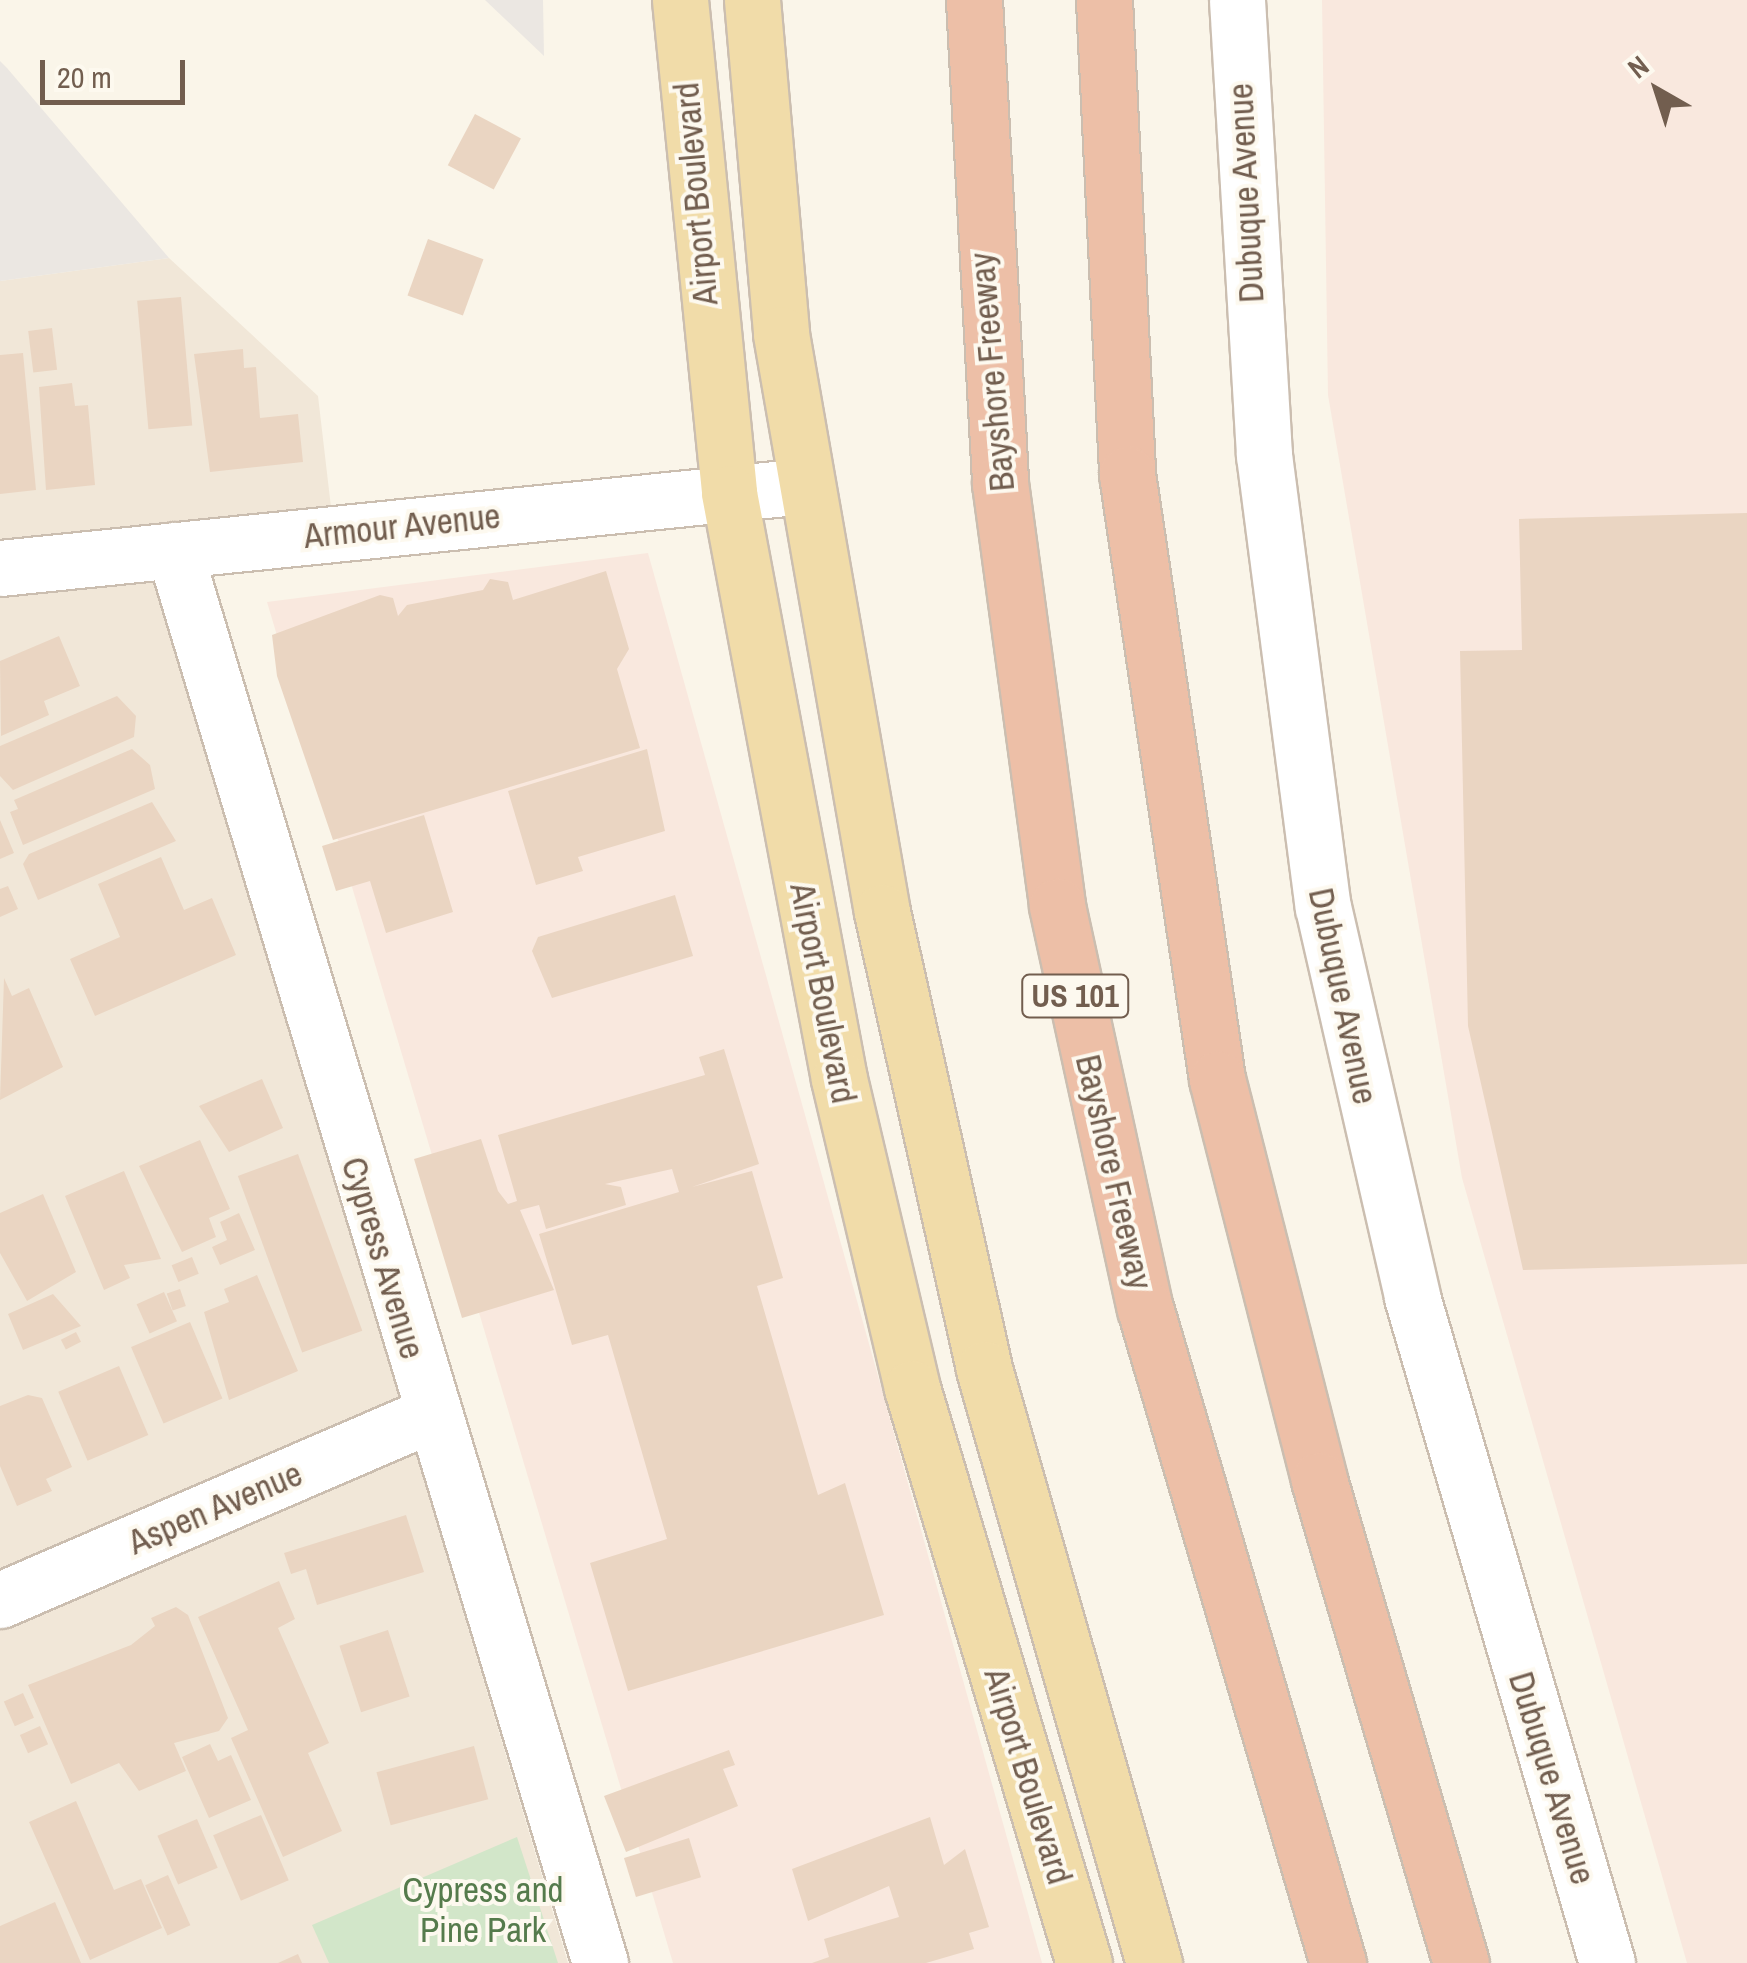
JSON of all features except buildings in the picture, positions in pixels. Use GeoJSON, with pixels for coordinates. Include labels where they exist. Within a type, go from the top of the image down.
{"type":"FeatureCollection","features":[{"type":"Feature","properties":{"kind":"highway","name":"Bayshore Freeway"},"geometry":{"type":"LineString","coordinates":[[974,0],[1000,483],[1057,906],[1146,1308],[1338,1963]]}},
{"type":"Feature","properties":{"kind":"highway"},"geometry":{"type":"LineString","coordinates":[[1104,0],[1126,474],[1216,1079],[1314,1462],[1461,1963]]}},
{"type":"Feature","properties":{"kind":"main road","name":"Airport Boulevard"},"geometry":{"type":"LineString","coordinates":[[680,0],[729,492],[873,1230],[1084,1963]]}},
{"type":"Feature","properties":{"kind":"main road","name":"Airport Boulevard"},"geometry":{"type":"LineString","coordinates":[[752,0],[804,486],[946,1212],[1024,1523],[1154,1963]]}},
{"type":"Feature","properties":{"kind":"street","name":"Dubuque Avenue"},"geometry":{"type":"LineString","coordinates":[[1237,0],[1264,455],[1323,907],[1412,1298],[1607,1963]]}},
{"type":"Feature","properties":{"kind":"street","name":"Armour Avenue"},"geometry":{"type":"LineString","coordinates":[[0,568],[804,486]]}},
{"type":"Feature","properties":{"kind":"street","name":"Cypress Avenue"},"geometry":{"type":"LineString","coordinates":[[174,550],[430,1415],[600,1963]]}},
{"type":"Feature","properties":{"kind":"street","name":"Aspen Avenue"},"geometry":{"type":"LineString","coordinates":[[0,1600],[430,1415]]}},
{"type":"Feature","properties":{"kind":"shaded area"},"geometry":{"type":"Polygon","coordinates":[[[485,0],[543,0],[544,56],[485,0]]]}},
{"type":"Feature","properties":{"kind":"shaded area"},"geometry":{"type":"Polygon","coordinates":[[[1322,0],[1747,0],[1747,1963],[1687,1963],[1462,1178],[1328,395],[1322,0]]]}},
{"type":"Feature","properties":{"kind":"shaded area"},"geometry":{"type":"Polygon","coordinates":[[[0,61],[7,68],[169,258],[0,281],[0,61]]]}},
{"type":"Feature","properties":{"kind":"shaded area"},"geometry":{"type":"Polygon","coordinates":[[[169,258],[318,396],[334,533],[147,553],[568,1963],[0,1963],[0,281],[169,258]]]}},
{"type":"Feature","properties":{"kind":"shaded area"},"geometry":{"type":"Polygon","coordinates":[[[648,553],[1042,1963],[673,1963],[267,602],[648,553]]]}},
{"type":"Feature","properties":{"kind":"green space","name":"Cypress and Pine Park"},"geometry":{"type":"Polygon","coordinates":[[[517,1837],[558,1963],[329,1963],[312,1925],[517,1837]]]}}]}
